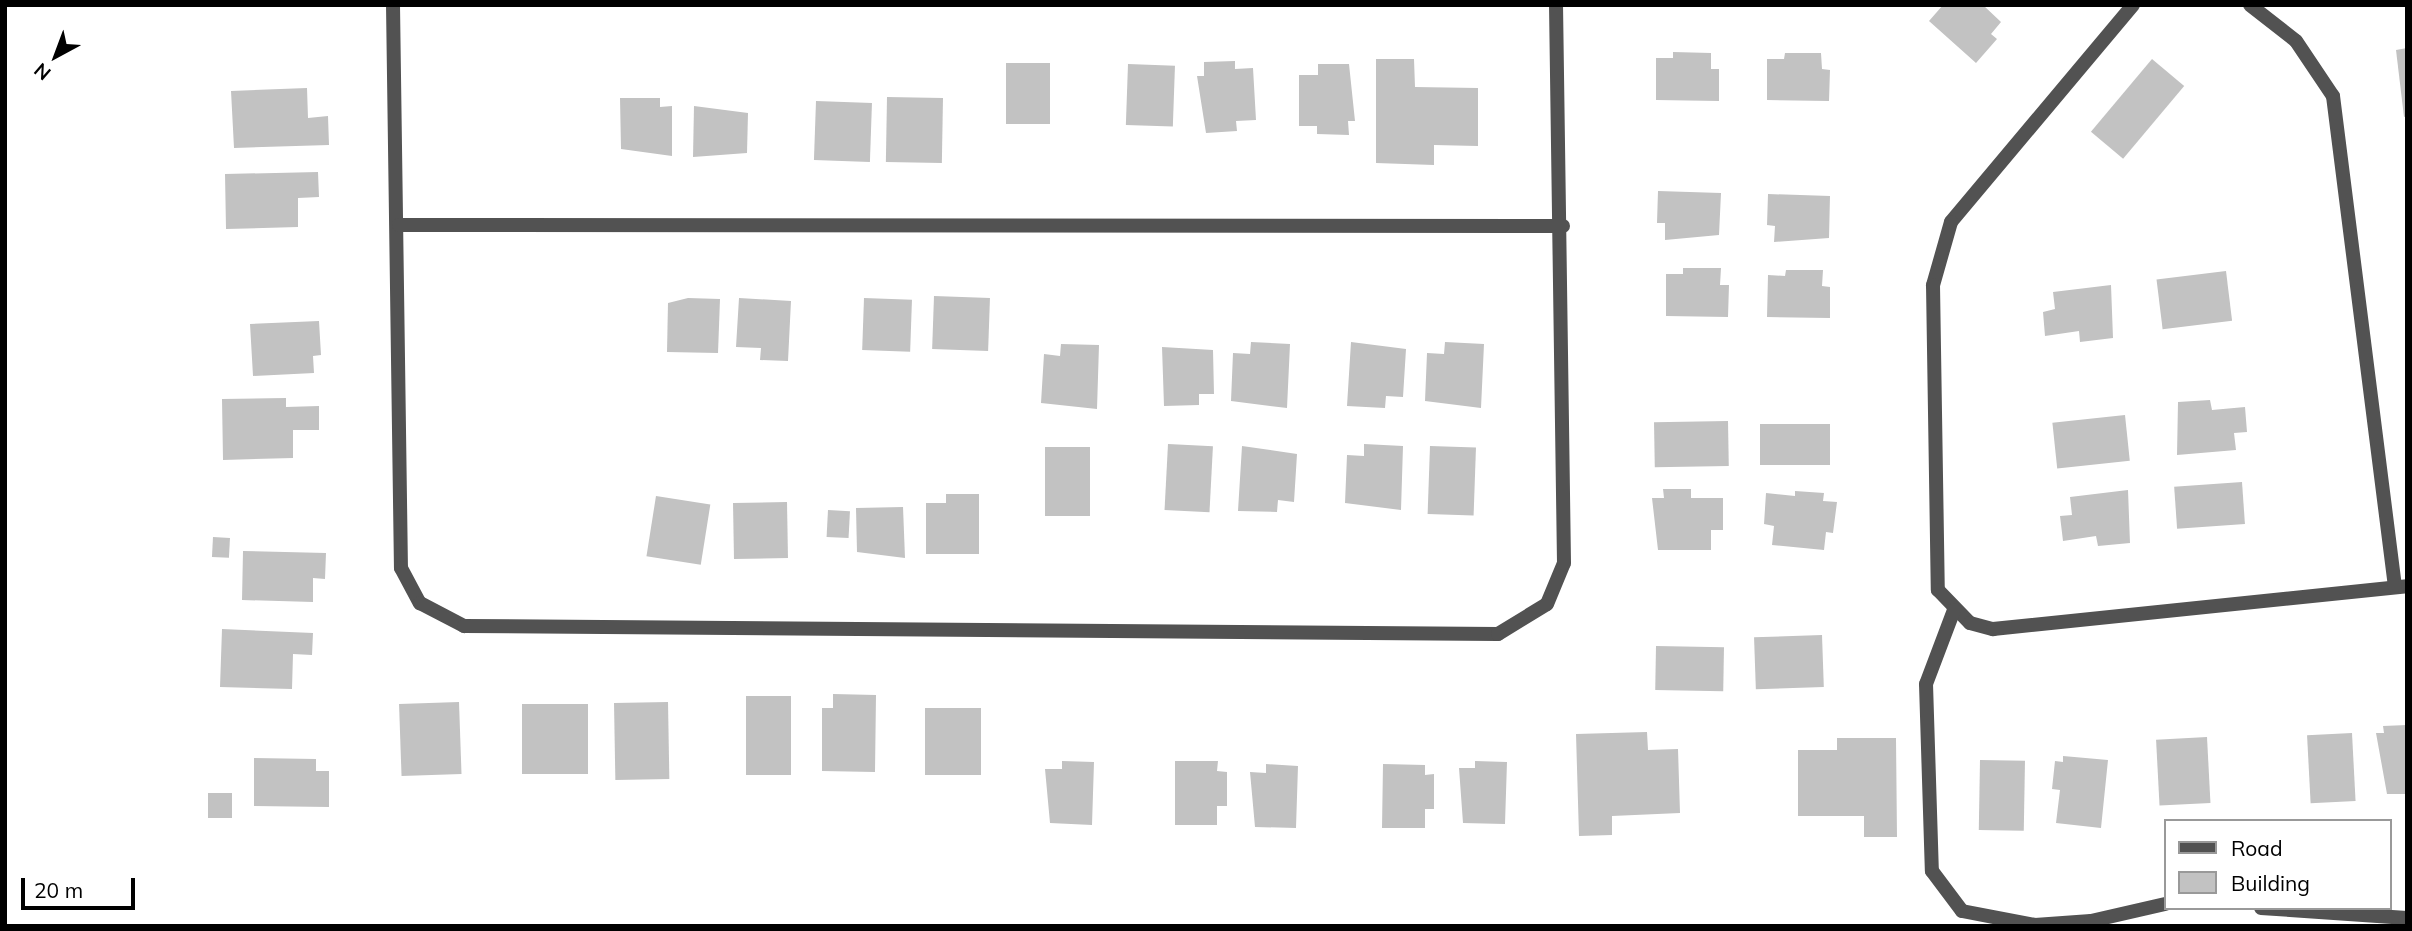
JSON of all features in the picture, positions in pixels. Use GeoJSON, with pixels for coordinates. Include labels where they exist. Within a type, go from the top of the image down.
{"type":"FeatureCollection","features":[{"type":"Feature","properties":{"kind":"street"},"geometry":{"type":"LineString","coordinates":[[393,5],[399,225],[401,568],[420,603],[464,626],[1484,634],[1523,623],[1547,604],[1564,563],[1563,226],[1556,5]]}},
{"type":"Feature","properties":{"kind":"street"},"geometry":{"type":"LineString","coordinates":[[2133,5],[1951,222],[1933,285],[1938,590],[1954,610],[1993,629],[2401,586],[2333,96],[2296,41],[2250,5]]}},
{"type":"Feature","properties":{"kind":"street"},"geometry":{"type":"LineString","coordinates":[[399,225],[1563,226]]}},
{"type":"Feature","properties":{"kind":"street"},"geometry":{"type":"LineString","coordinates":[[1954,610],[1926,684],[1932,871],[1962,911],[2035,925],[2091,921],[2164,904]]}},
{"type":"Feature","properties":{"kind":"street"},"geometry":{"type":"LineString","coordinates":[[2290,910],[2407,918]]}},
{"type":"Feature","properties":{"kind":"building"},"geometry":{"type":"Polygon","coordinates":[[[1943,5],[1983,5],[2001,22],[1991,34],[1997,39],[1976,63],[1929,21],[1943,5]]]}},
{"type":"Feature","properties":{"kind":"building"},"geometry":{"type":"Polygon","coordinates":[[[2407,48],[2407,116],[2404,117],[2396,50],[2407,48]]]}},
{"type":"Feature","properties":{"kind":"building"},"geometry":{"type":"Polygon","coordinates":[[[1673,52],[1711,53],[1711,69],[1719,69],[1719,101],[1656,100],[1656,58],[1673,58],[1673,52]]]}},
{"type":"Feature","properties":{"kind":"building"},"geometry":{"type":"Polygon","coordinates":[[[1785,53],[1821,53],[1822,69],[1830,70],[1829,101],[1767,100],[1767,59],[1784,59],[1785,53]]]}},
{"type":"Feature","properties":{"kind":"building"},"geometry":{"type":"Polygon","coordinates":[[[1376,59],[1414,59],[1415,87],[1478,88],[1478,146],[1434,145],[1434,165],[1376,163],[1376,59]]]}},
{"type":"Feature","properties":{"kind":"building"},"geometry":{"type":"Polygon","coordinates":[[[2152,59],[2184,86],[2123,159],[2091,132],[2152,59]]]}},
{"type":"Feature","properties":{"kind":"building"},"geometry":{"type":"Polygon","coordinates":[[[1235,61],[1235,69],[1253,68],[1256,120],[1236,121],[1237,131],[1206,133],[1197,76],[1204,76],[1204,62],[1235,61]]]}},
{"type":"Feature","properties":{"kind":"building"},"geometry":{"type":"Polygon","coordinates":[[[1006,63],[1050,63],[1050,124],[1006,124],[1006,63]]]}},
{"type":"Feature","properties":{"kind":"building"},"geometry":{"type":"Polygon","coordinates":[[[1128,64],[1175,66],[1173,127],[1126,125],[1128,64]]]}},
{"type":"Feature","properties":{"kind":"building"},"geometry":{"type":"Polygon","coordinates":[[[1318,64],[1349,64],[1355,121],[1348,121],[1349,135],[1317,134],[1317,126],[1299,126],[1299,75],[1318,75],[1318,64]]]}},
{"type":"Feature","properties":{"kind":"building"},"geometry":{"type":"Polygon","coordinates":[[[307,88],[308,118],[328,116],[329,145],[234,148],[231,91],[307,88]]]}},
{"type":"Feature","properties":{"kind":"building"},"geometry":{"type":"Polygon","coordinates":[[[887,97],[943,98],[942,163],[886,162],[887,97]]]}},
{"type":"Feature","properties":{"kind":"building"},"geometry":{"type":"Polygon","coordinates":[[[620,98],[660,98],[660,107],[672,106],[672,156],[621,149],[620,98]]]}},
{"type":"Feature","properties":{"kind":"building"},"geometry":{"type":"Polygon","coordinates":[[[816,101],[872,103],[870,162],[814,160],[816,101]]]}},
{"type":"Feature","properties":{"kind":"building"},"geometry":{"type":"Polygon","coordinates":[[[694,106],[748,113],[747,153],[693,157],[694,106]]]}},
{"type":"Feature","properties":{"kind":"building"},"geometry":{"type":"Polygon","coordinates":[[[318,172],[319,197],[298,198],[298,227],[226,229],[225,174],[318,172]]]}},
{"type":"Feature","properties":{"kind":"building"},"geometry":{"type":"Polygon","coordinates":[[[1658,191],[1721,193],[1719,235],[1665,240],[1665,223],[1657,223],[1658,191]]]}},
{"type":"Feature","properties":{"kind":"building"},"geometry":{"type":"Polygon","coordinates":[[[1768,194],[1830,196],[1829,238],[1774,242],[1775,226],[1767,225],[1768,194]]]}},
{"type":"Feature","properties":{"kind":"building"},"geometry":{"type":"Polygon","coordinates":[[[1683,268],[1721,268],[1720,285],[1729,285],[1728,317],[1666,316],[1666,274],[1683,274],[1683,268]]]}},
{"type":"Feature","properties":{"kind":"building"},"geometry":{"type":"Polygon","coordinates":[[[1786,270],[1823,270],[1822,286],[1830,287],[1830,318],[1767,317],[1768,275],[1785,276],[1786,270]]]}},
{"type":"Feature","properties":{"kind":"building"},"geometry":{"type":"Polygon","coordinates":[[[2226,271],[2232,321],[2163,329],[2157,280],[2226,271]]]}},
{"type":"Feature","properties":{"kind":"building"},"geometry":{"type":"Polygon","coordinates":[[[2111,285],[2113,338],[2080,342],[2079,331],[2045,336],[2043,312],[2055,309],[2053,292],[2111,285]]]}},
{"type":"Feature","properties":{"kind":"building"},"geometry":{"type":"Polygon","coordinates":[[[934,296],[990,298],[988,351],[932,349],[934,296]]]}},
{"type":"Feature","properties":{"kind":"building"},"geometry":{"type":"Polygon","coordinates":[[[688,298],[720,299],[718,353],[667,352],[668,303],[688,298]]]}},
{"type":"Feature","properties":{"kind":"building"},"geometry":{"type":"Polygon","coordinates":[[[739,298],[791,301],[788,361],[760,360],[761,348],[736,347],[739,298]]]}},
{"type":"Feature","properties":{"kind":"building"},"geometry":{"type":"Polygon","coordinates":[[[864,298],[912,300],[910,352],[862,350],[864,298]]]}},
{"type":"Feature","properties":{"kind":"building"},"geometry":{"type":"Polygon","coordinates":[[[319,321],[321,355],[313,356],[314,373],[253,376],[250,324],[319,321]]]}},
{"type":"Feature","properties":{"kind":"building"},"geometry":{"type":"Polygon","coordinates":[[[1251,342],[1290,344],[1287,408],[1231,401],[1233,353],[1250,354],[1251,342]]]}},
{"type":"Feature","properties":{"kind":"building"},"geometry":{"type":"Polygon","coordinates":[[[1351,342],[1406,349],[1403,397],[1386,396],[1385,408],[1347,406],[1351,342]]]}},
{"type":"Feature","properties":{"kind":"building"},"geometry":{"type":"Polygon","coordinates":[[[1445,342],[1484,344],[1481,408],[1425,401],[1427,353],[1444,354],[1445,342]]]}},
{"type":"Feature","properties":{"kind":"building"},"geometry":{"type":"Polygon","coordinates":[[[1061,344],[1099,345],[1097,409],[1041,403],[1044,354],[1060,356],[1061,344]]]}},
{"type":"Feature","properties":{"kind":"building"},"geometry":{"type":"Polygon","coordinates":[[[1162,347],[1213,350],[1214,394],[1199,394],[1199,405],[1164,406],[1162,347]]]}},
{"type":"Feature","properties":{"kind":"building"},"geometry":{"type":"Polygon","coordinates":[[[286,398],[286,407],[319,406],[319,430],[293,430],[293,458],[223,460],[222,399],[286,398]]]}},
{"type":"Feature","properties":{"kind":"building"},"geometry":{"type":"Polygon","coordinates":[[[2210,400],[2212,410],[2245,407],[2247,432],[2234,433],[2236,450],[2177,455],[2178,402],[2210,400]]]}},
{"type":"Feature","properties":{"kind":"building"},"geometry":{"type":"Polygon","coordinates":[[[2125,415],[2130,461],[2057,468],[2052,423],[2125,415]]]}},
{"type":"Feature","properties":{"kind":"building"},"geometry":{"type":"Polygon","coordinates":[[[1728,421],[1729,466],[1655,467],[1654,422],[1728,421]]]}},
{"type":"Feature","properties":{"kind":"building"},"geometry":{"type":"Polygon","coordinates":[[[1760,424],[1830,424],[1830,465],[1760,465],[1760,424]]]}},
{"type":"Feature","properties":{"kind":"building"},"geometry":{"type":"Polygon","coordinates":[[[1168,444],[1213,446],[1209,512],[1165,510],[1168,444]]]}},
{"type":"Feature","properties":{"kind":"building"},"geometry":{"type":"Polygon","coordinates":[[[1364,444],[1403,446],[1401,510],[1345,503],[1347,455],[1364,456],[1364,444]]]}},
{"type":"Feature","properties":{"kind":"building"},"geometry":{"type":"Polygon","coordinates":[[[1242,446],[1297,454],[1294,502],[1278,500],[1277,512],[1238,511],[1242,446]]]}},
{"type":"Feature","properties":{"kind":"building"},"geometry":{"type":"Polygon","coordinates":[[[1430,446],[1476,448],[1474,516],[1428,514],[1430,446]]]}},
{"type":"Feature","properties":{"kind":"building"},"geometry":{"type":"Polygon","coordinates":[[[1045,447],[1090,447],[1090,516],[1045,516],[1045,447]]]}},
{"type":"Feature","properties":{"kind":"building"},"geometry":{"type":"Polygon","coordinates":[[[2242,482],[2245,524],[2177,529],[2174,487],[2242,482]]]}},
{"type":"Feature","properties":{"kind":"building"},"geometry":{"type":"Polygon","coordinates":[[[1663,489],[1691,489],[1691,498],[1723,498],[1723,530],[1711,530],[1711,550],[1658,550],[1652,498],[1664,498],[1663,489]]]}},
{"type":"Feature","properties":{"kind":"building"},"geometry":{"type":"Polygon","coordinates":[[[2128,490],[2130,543],[2098,546],[2096,536],[2063,541],[2060,516],[2072,515],[2070,497],[2128,490]]]}},
{"type":"Feature","properties":{"kind":"building"},"geometry":{"type":"Polygon","coordinates":[[[1795,491],[1824,493],[1823,501],[1837,502],[1833,533],[1826,532],[1824,550],[1772,545],[1774,526],[1764,524],[1766,493],[1795,496],[1795,491]]]}},
{"type":"Feature","properties":{"kind":"building"},"geometry":{"type":"Polygon","coordinates":[[[946,494],[979,494],[979,554],[926,554],[926,503],[946,503],[946,494]]]}},
{"type":"Feature","properties":{"kind":"building"},"geometry":{"type":"Polygon","coordinates":[[[656,496],[710,505],[701,565],[646,556],[656,496]]]}},
{"type":"Feature","properties":{"kind":"building"},"geometry":{"type":"Polygon","coordinates":[[[787,502],[788,558],[734,559],[733,503],[787,502]]]}},
{"type":"Feature","properties":{"kind":"building"},"geometry":{"type":"Polygon","coordinates":[[[903,507],[905,558],[857,552],[856,508],[903,507]]]}},
{"type":"Feature","properties":{"kind":"building"},"geometry":{"type":"Polygon","coordinates":[[[828,510],[850,511],[849,538],[827,537],[828,510]]]}},
{"type":"Feature","properties":{"kind":"building"},"geometry":{"type":"Polygon","coordinates":[[[213,537],[230,538],[229,558],[212,557],[213,537]]]}},
{"type":"Feature","properties":{"kind":"building"},"geometry":{"type":"Polygon","coordinates":[[[243,551],[326,553],[325,579],[313,578],[313,602],[242,600],[243,551]]]}},
{"type":"Feature","properties":{"kind":"building"},"geometry":{"type":"Polygon","coordinates":[[[222,629],[313,633],[312,655],[293,654],[292,689],[220,687],[222,629]]]}},
{"type":"Feature","properties":{"kind":"building"},"geometry":{"type":"Polygon","coordinates":[[[1822,635],[1824,687],[1756,689],[1754,637],[1822,635]]]}},
{"type":"Feature","properties":{"kind":"building"},"geometry":{"type":"Polygon","coordinates":[[[1656,646],[1724,647],[1723,691],[1655,690],[1656,646]]]}},
{"type":"Feature","properties":{"kind":"building"},"geometry":{"type":"Polygon","coordinates":[[[833,694],[876,695],[875,772],[822,771],[822,708],[833,708],[833,694]]]}},
{"type":"Feature","properties":{"kind":"building"},"geometry":{"type":"Polygon","coordinates":[[[746,696],[791,696],[791,775],[746,775],[746,696]]]}},
{"type":"Feature","properties":{"kind":"building"},"geometry":{"type":"Polygon","coordinates":[[[459,702],[462,774],[402,776],[399,704],[459,702]]]}},
{"type":"Feature","properties":{"kind":"building"},"geometry":{"type":"Polygon","coordinates":[[[668,702],[669,779],[615,780],[614,703],[668,702]]]}},
{"type":"Feature","properties":{"kind":"building"},"geometry":{"type":"Polygon","coordinates":[[[522,704],[588,704],[588,774],[522,774],[522,704]]]}},
{"type":"Feature","properties":{"kind":"building"},"geometry":{"type":"Polygon","coordinates":[[[925,708],[981,708],[981,775],[925,775],[925,708]]]}},
{"type":"Feature","properties":{"kind":"building"},"geometry":{"type":"Polygon","coordinates":[[[2407,725],[2407,794],[2387,794],[2376,733],[2384,733],[2383,726],[2407,725]]]}},
{"type":"Feature","properties":{"kind":"building"},"geometry":{"type":"Polygon","coordinates":[[[1647,732],[1648,750],[1678,749],[1680,813],[1612,816],[1612,835],[1579,836],[1576,734],[1647,732]]]}},
{"type":"Feature","properties":{"kind":"building"},"geometry":{"type":"Polygon","coordinates":[[[2352,733],[2356,801],[2311,803],[2307,735],[2352,733]]]}},
{"type":"Feature","properties":{"kind":"building"},"geometry":{"type":"Polygon","coordinates":[[[2207,737],[2210,803],[2160,806],[2156,740],[2207,737]]]}},
{"type":"Feature","properties":{"kind":"building"},"geometry":{"type":"Polygon","coordinates":[[[1837,738],[1896,738],[1897,837],[1864,837],[1864,816],[1798,816],[1798,750],[1837,750],[1837,738]]]}},
{"type":"Feature","properties":{"kind":"building"},"geometry":{"type":"Polygon","coordinates":[[[2063,756],[2108,760],[2101,828],[2056,823],[2060,790],[2052,789],[2055,761],[2063,762],[2063,756]]]}},
{"type":"Feature","properties":{"kind":"building"},"geometry":{"type":"Polygon","coordinates":[[[254,758],[316,759],[316,771],[329,771],[329,807],[254,806],[254,758]]]}},
{"type":"Feature","properties":{"kind":"building"},"geometry":{"type":"Polygon","coordinates":[[[1980,760],[2025,761],[2024,831],[1979,830],[1980,760]]]}},
{"type":"Feature","properties":{"kind":"building"},"geometry":{"type":"Polygon","coordinates":[[[1062,761],[1094,762],[1092,825],[1050,823],[1045,769],[1062,769],[1062,761]]]}},
{"type":"Feature","properties":{"kind":"building"},"geometry":{"type":"Polygon","coordinates":[[[1175,761],[1218,761],[1217,771],[1227,772],[1227,806],[1217,806],[1217,825],[1175,825],[1175,761]]]}},
{"type":"Feature","properties":{"kind":"building"},"geometry":{"type":"Polygon","coordinates":[[[1475,761],[1507,762],[1505,824],[1463,823],[1459,768],[1475,768],[1475,761]]]}},
{"type":"Feature","properties":{"kind":"building"},"geometry":{"type":"Polygon","coordinates":[[[1266,764],[1298,766],[1296,828],[1255,827],[1250,772],[1266,773],[1266,764]]]}},
{"type":"Feature","properties":{"kind":"building"},"geometry":{"type":"Polygon","coordinates":[[[1383,764],[1425,765],[1425,775],[1434,774],[1434,809],[1425,809],[1425,828],[1382,828],[1383,764]]]}},
{"type":"Feature","properties":{"kind":"building"},"geometry":{"type":"Polygon","coordinates":[[[208,793],[232,793],[232,818],[208,818],[208,793]]]}}]}
